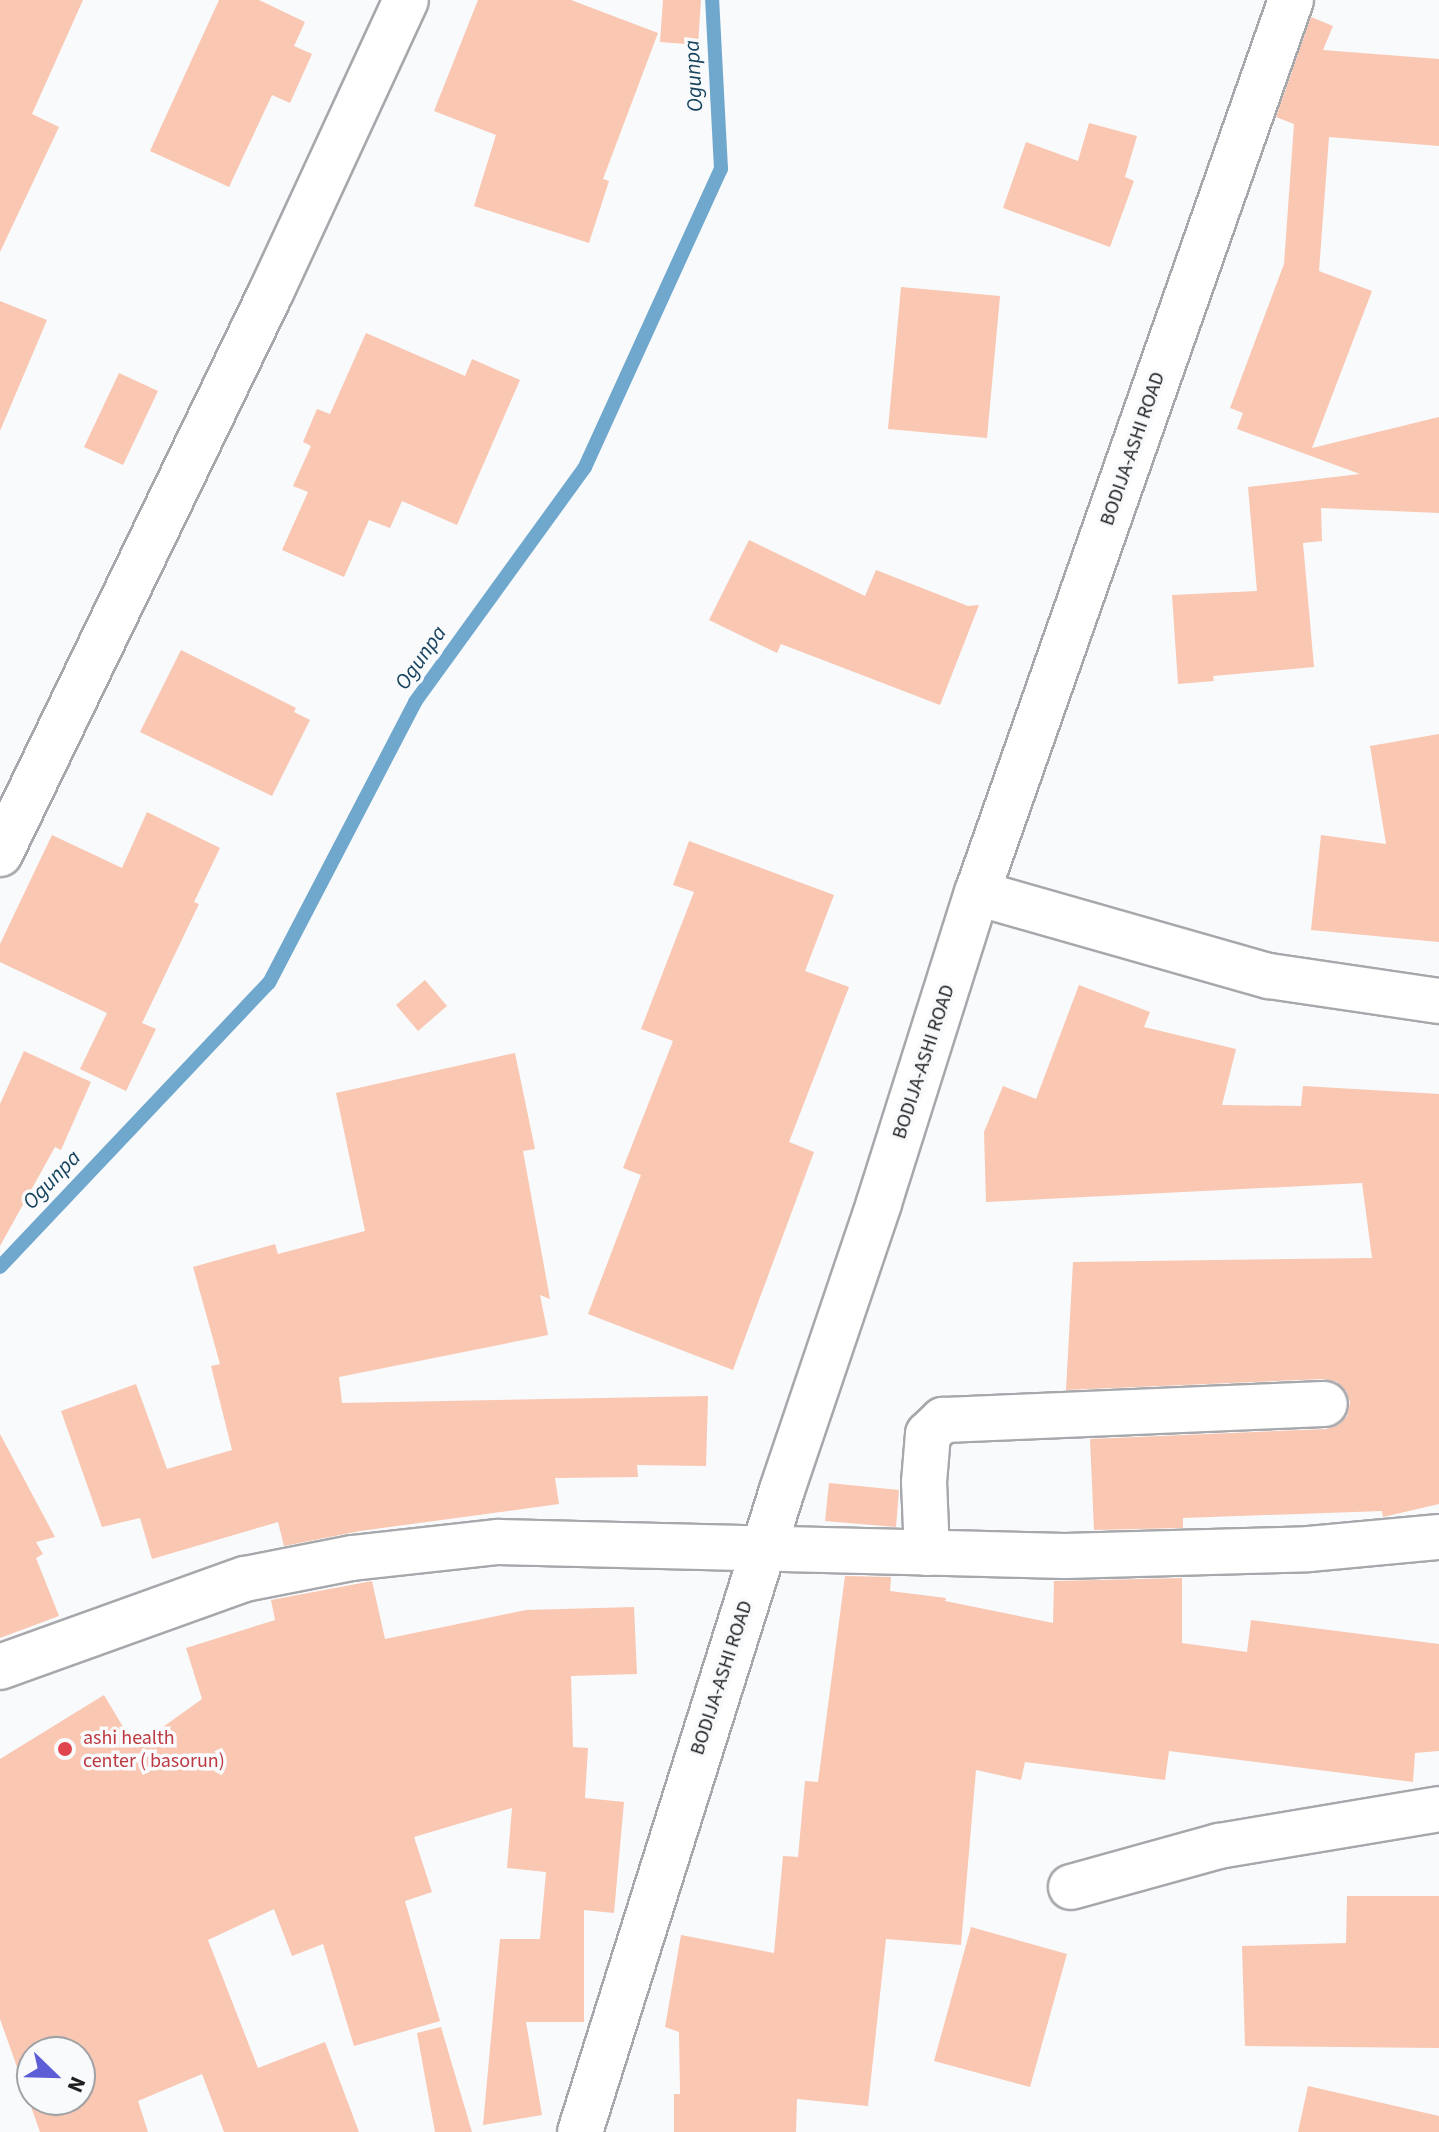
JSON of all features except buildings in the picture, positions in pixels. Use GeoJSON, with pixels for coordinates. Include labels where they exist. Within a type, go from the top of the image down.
{"type":"FeatureCollection","features":[{"type":"Feature","properties":{"kind":"street"},"geometry":{"type":"LineString","coordinates":[[0,854],[272,290],[406,0]]}},
{"type":"Feature","properties":{"kind":"street","name":"BODIJA-ASHI ROAD"},"geometry":{"type":"LineString","coordinates":[[580,2132],[763,1550],[977,893],[1291,0]]}},
{"type":"Feature","properties":{"kind":"street"},"geometry":{"type":"LineString","coordinates":[[977,893],[1269,976],[1439,1001]]}},
{"type":"Feature","properties":{"kind":"street"},"geometry":{"type":"LineString","coordinates":[[927,1553],[924,1482],[928,1434],[943,1420],[1325,1404]]}},
{"type":"Feature","properties":{"kind":"street"},"geometry":{"type":"LineString","coordinates":[[0,1667],[245,1579],[352,1558],[498,1542],[1065,1556],[1253,1552],[1439,1537]]}},
{"type":"Feature","properties":{"kind":"street"},"geometry":{"type":"LineString","coordinates":[[1071,1887],[1219,1846],[1439,1809]]}},
{"type":"Feature","properties":{"kind":"waterway","name":"Ogunpa"},"geometry":{"type":"LineString","coordinates":[[0,1267],[269,983],[415,702],[585,467],[721,169],[712,0]]}},
{"type":"Feature","properties":{"kind":"place","name":"ashi health center ( basorun)"},"geometry":{"type":"Point","coordinates":[65,1749]}}]}
